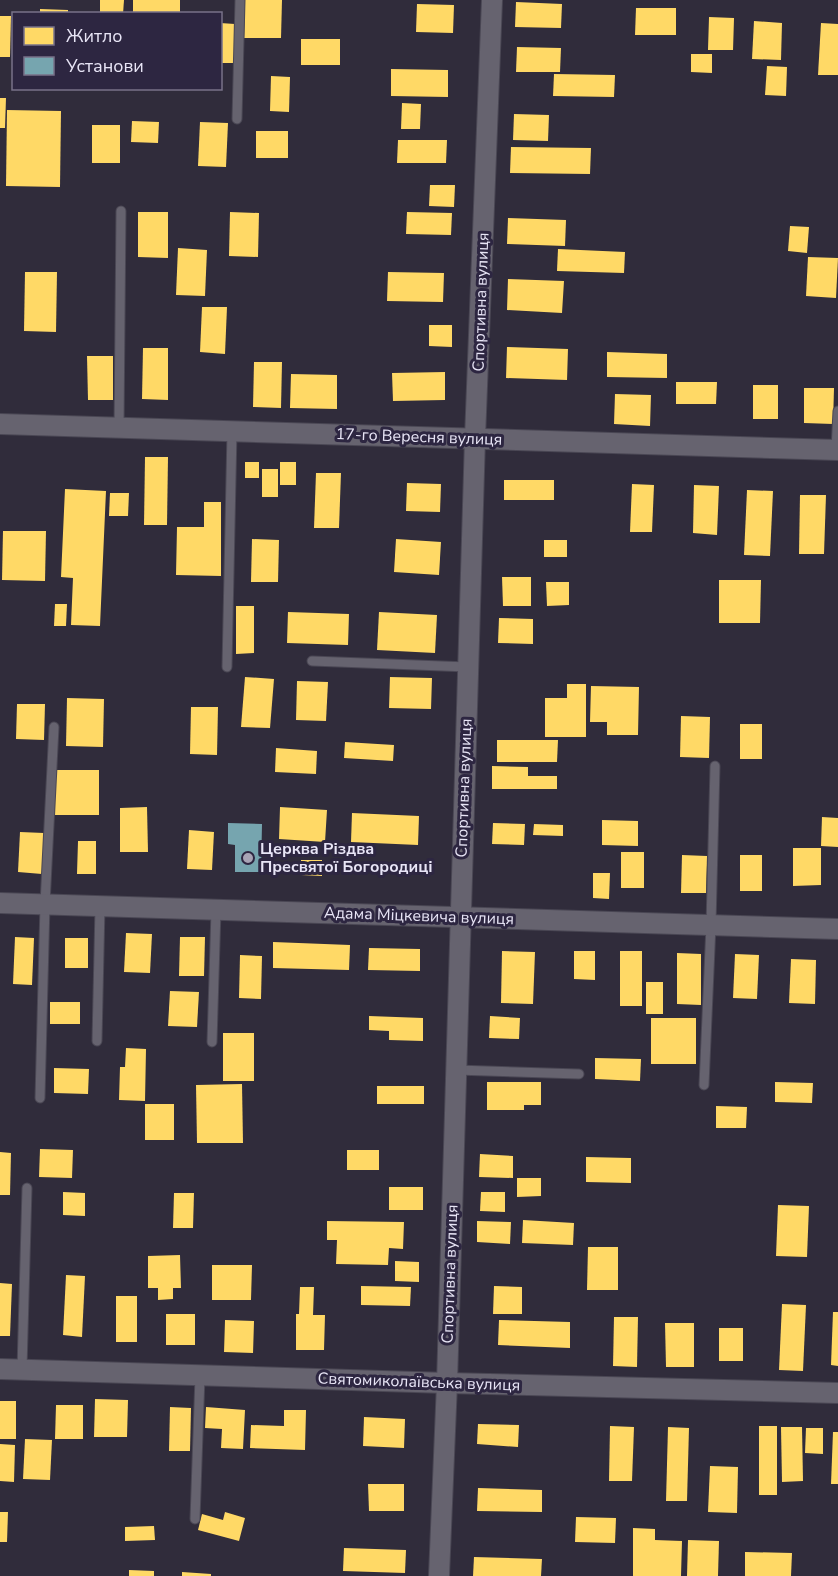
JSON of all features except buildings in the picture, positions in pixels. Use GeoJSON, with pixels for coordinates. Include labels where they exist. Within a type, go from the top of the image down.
{"type":"FeatureCollection","features":[{"type":"Feature","properties":{"kind":"street","name":"Спортивна вулиця"},"geometry":{"type":"LineString","coordinates":[[439,1576],[447,1383],[475,438],[492,0]]}},
{"type":"Feature","properties":{"kind":"street","name":"17-го Вересня вулиця"},"geometry":{"type":"LineString","coordinates":[[0,424],[837,450]]}},
{"type":"Feature","properties":{"kind":"street","name":"Адама Міцкевича вулиця"},"geometry":{"type":"LineString","coordinates":[[0,903],[838,929]]}},
{"type":"Feature","properties":{"kind":"street","name":"Святомиколаївська вулиця"},"geometry":{"type":"LineString","coordinates":[[0,1369],[838,1393]]}},
{"type":"Feature","properties":{"kind":"lane"},"geometry":{"type":"LineString","coordinates":[[237,120],[240,0]]}},
{"type":"Feature","properties":{"kind":"lane"},"geometry":{"type":"LineString","coordinates":[[119,427],[121,211]]}},
{"type":"Feature","properties":{"kind":"lane"},"geometry":{"type":"LineString","coordinates":[[837,450],[838,411]]}},
{"type":"Feature","properties":{"kind":"lane"},"geometry":{"type":"LineString","coordinates":[[227,667],[232,431]]}},
{"type":"Feature","properties":{"kind":"lane"},"geometry":{"type":"LineString","coordinates":[[312,661],[468,667]]}},
{"type":"Feature","properties":{"kind":"lane"},"geometry":{"type":"LineString","coordinates":[[40,1098],[45,904],[54,727]]}},
{"type":"Feature","properties":{"kind":"lane"},"geometry":{"type":"LineString","coordinates":[[704,1085],[715,766]]}},
{"type":"Feature","properties":{"kind":"lane"},"geometry":{"type":"LineString","coordinates":[[97,1041],[100,906]]}},
{"type":"Feature","properties":{"kind":"lane"},"geometry":{"type":"LineString","coordinates":[[212,1042],[216,909]]}},
{"type":"Feature","properties":{"kind":"lane"},"geometry":{"type":"LineString","coordinates":[[456,1070],[579,1074]]}},
{"type":"Feature","properties":{"kind":"lane"},"geometry":{"type":"LineString","coordinates":[[22,1370],[27,1188]]}},
{"type":"Feature","properties":{"kind":"lane"},"geometry":{"type":"LineString","coordinates":[[195,1519],[200,1376]]}},
{"type":"Feature","properties":{"kind":"place","name":"Церква Різдва Пресвятої Богородиці"},"geometry":{"type":"Point","coordinates":[248,858]}}]}
